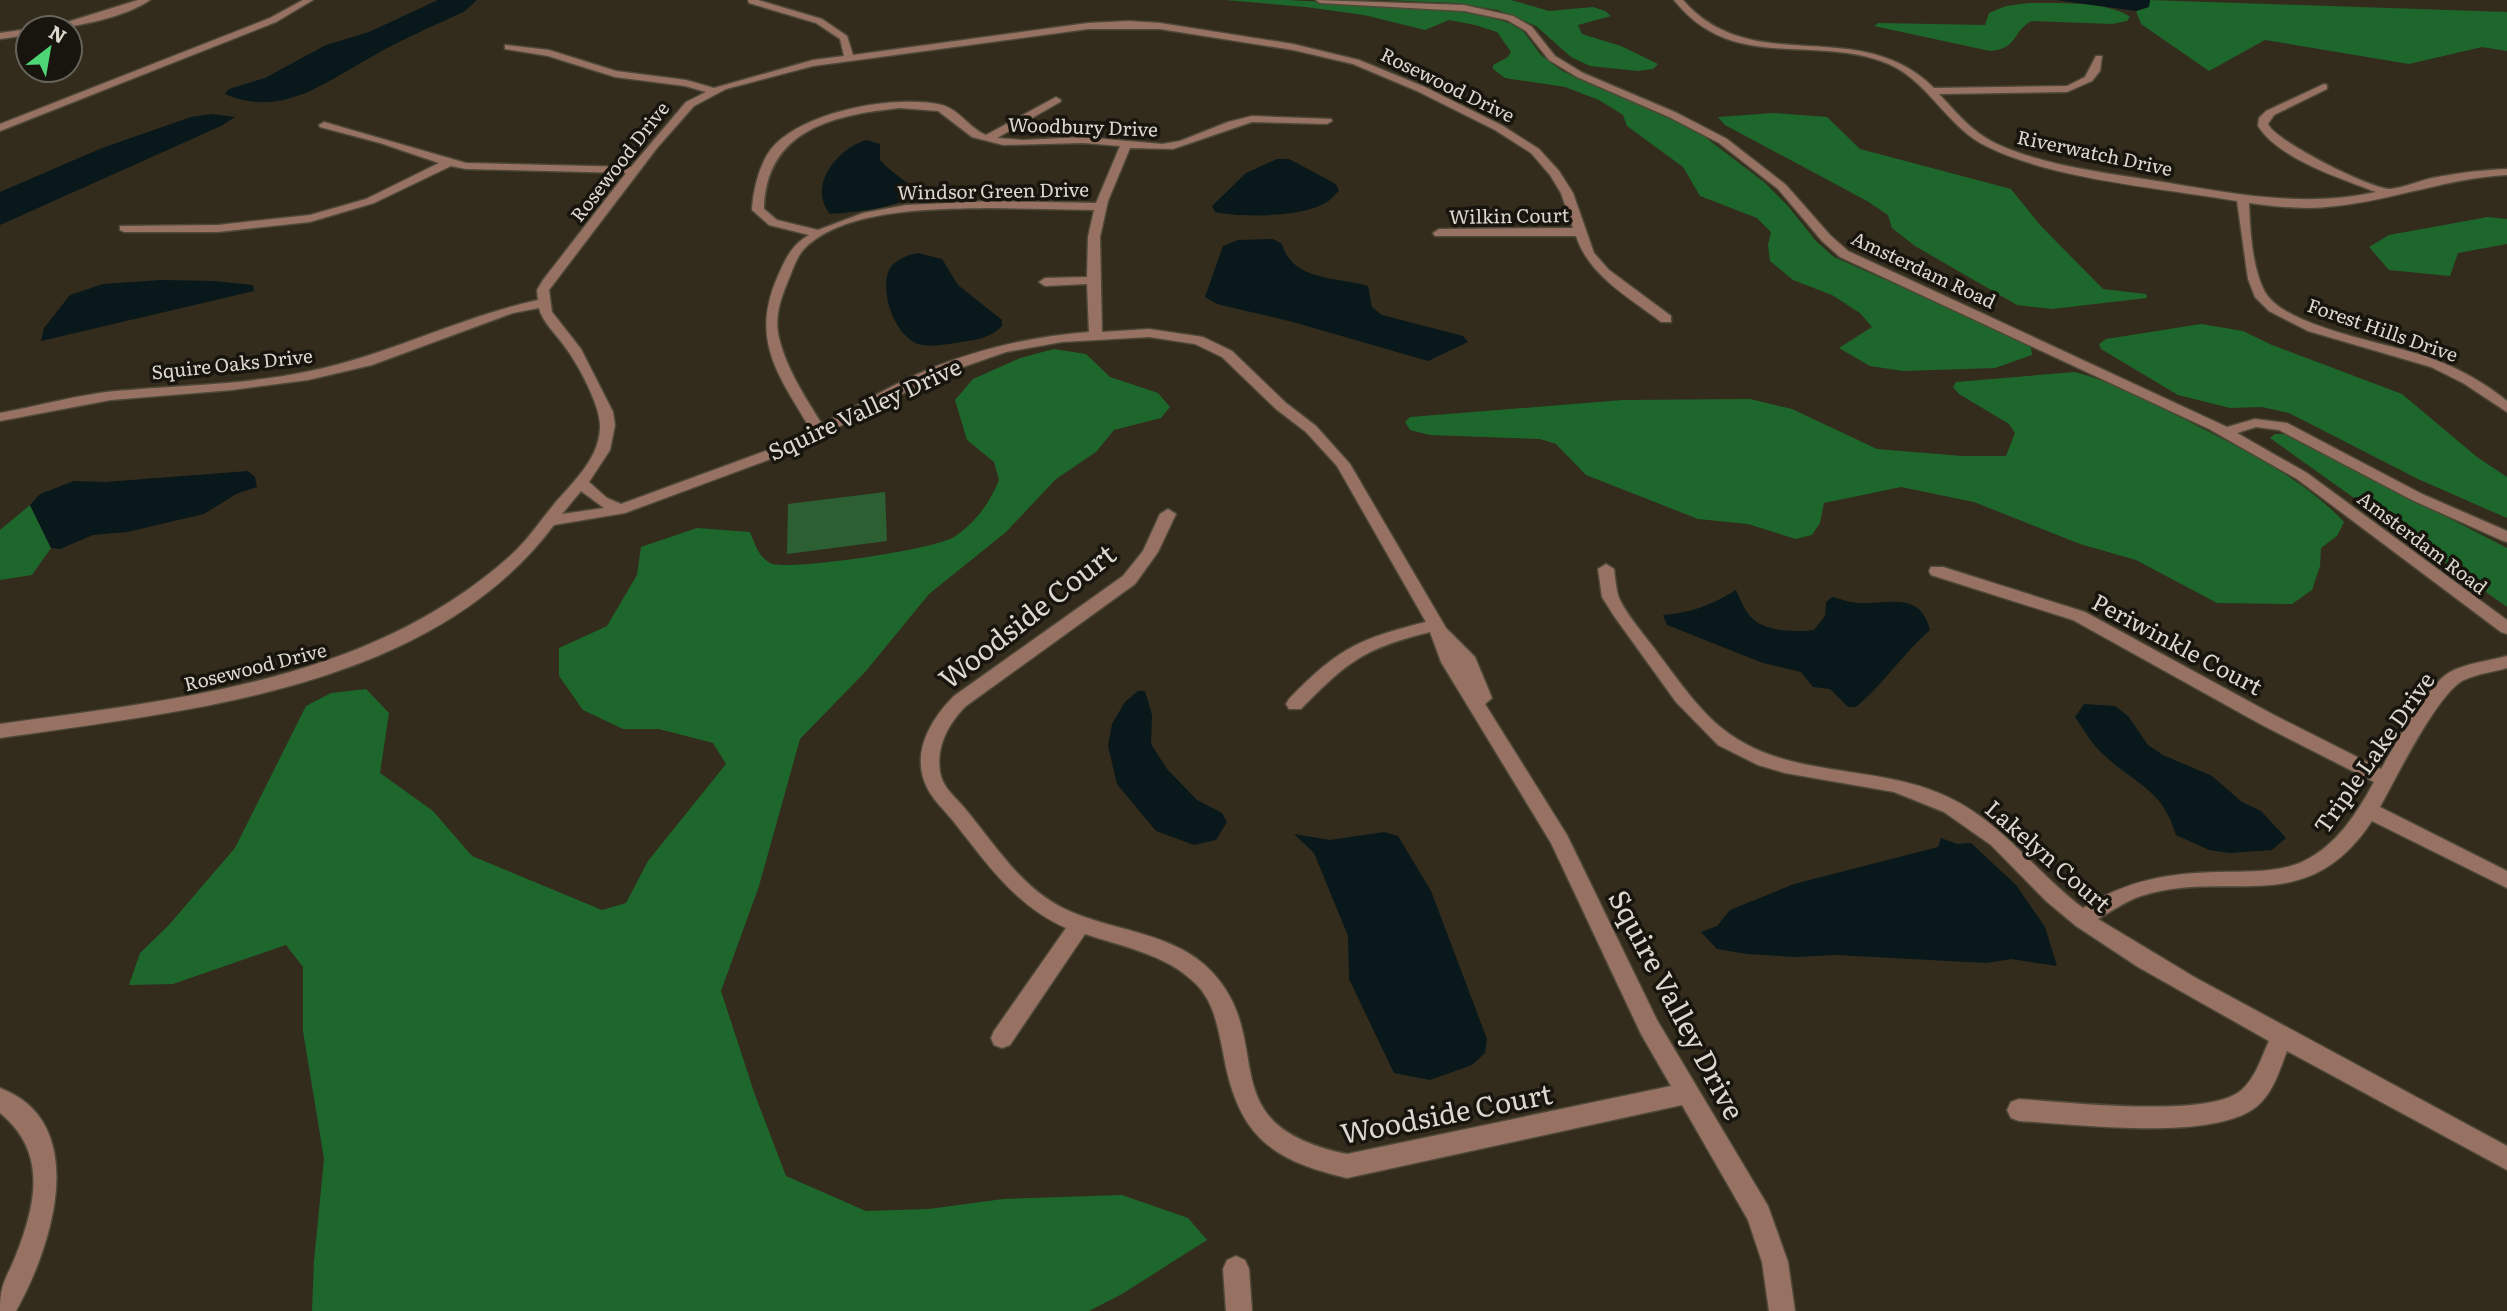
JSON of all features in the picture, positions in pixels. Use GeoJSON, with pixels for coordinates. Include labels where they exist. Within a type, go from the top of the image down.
{"type":"FeatureCollection","features":[{"type":"Feature","properties":{"kind":"street"},"geometry":{"type":"LineString","coordinates":[[84,21],[146,0]]}},
{"type":"Feature","properties":{"kind":"street"},"geometry":{"type":"LineString","coordinates":[[0,128],[273,20],[309,0]]}},
{"type":"Feature","properties":{"kind":"street","name":"Amsterdam Road"},"geometry":{"type":"LineString","coordinates":[[1320,0],[1464,8],[1510,18],[1529,29],[1552,58],[1580,75],[1673,115],[1723,141],[1782,187],[1802,206],[1826,238],[1844,254],[2226,432],[2302,476],[2507,628]]}},
{"type":"Feature","properties":{"kind":"street","name":"Riverwatch Drive"},"geometry":{"type":"LineString","coordinates":[[1678,0],[1699,22],[1719,33],[1767,45],[1839,49],[1873,55],[1903,66],[1919,77],[1965,129],[2009,152],[2114,177],[2243,198],[2314,204],[2350,201],[2446,178],[2507,172]]}},
{"type":"Feature","properties":{"kind":"street"},"geometry":{"type":"LineString","coordinates":[[752,1],[819,21],[834,29],[844,38],[849,58]]}},
{"type":"Feature","properties":{"kind":"street","name":"Rosewood Drive"},"geometry":{"type":"LineString","coordinates":[[0,731],[252,691],[357,658],[454,607],[514,561],[602,454],[607,442],[609,423],[606,412],[573,349],[546,312],[543,290],[682,111],[714,91],[789,68],[1088,26],[1129,24],[1160,26],[1293,47],[1336,57],[1373,68],[1421,89],[1499,128],[1535,151],[1555,173],[1567,193],[1588,254],[1605,273],[1666,319]]}},
{"type":"Feature","properties":{"kind":"street"},"geometry":{"type":"LineString","coordinates":[[508,47],[549,53],[615,74],[686,83],[714,91]]}},
{"type":"Feature","properties":{"kind":"street"},"geometry":{"type":"LineString","coordinates":[[1931,91],[2067,89],[2083,85],[2091,79],[2099,58]]}},
{"type":"Feature","properties":{"kind":"street"},"geometry":{"type":"LineString","coordinates":[[2323,87],[2270,113],[2264,118],[2262,125],[2287,149],[2386,192]]}},
{"type":"Feature","properties":{"kind":"street"},"geometry":{"type":"LineString","coordinates":[[987,139],[1056,100]]}},
{"type":"Feature","properties":{"kind":"street","name":"Woodbury Drive"},"geometry":{"type":"LineString","coordinates":[[819,234],[773,223],[758,210],[758,201],[771,158],[778,148],[791,138],[869,107],[911,104],[945,109],[974,135],[1007,142],[1082,140],[1179,145],[1198,140],[1227,125],[1253,120],[1326,121]]}},
{"type":"Feature","properties":{"kind":"street"},"geometry":{"type":"LineString","coordinates":[[324,125],[448,163],[494,168],[636,170]]}},
{"type":"Feature","properties":{"kind":"street"},"geometry":{"type":"LineString","coordinates":[[1096,336],[1095,234],[1102,207],[1126,144]]}},
{"type":"Feature","properties":{"kind":"street"},"geometry":{"type":"LineString","coordinates":[[124,228],[232,230],[299,221],[368,201],[448,163]]}},
{"type":"Feature","properties":{"kind":"street","name":"Forest Hills Drive"},"geometry":{"type":"LineString","coordinates":[[2243,198],[2255,284],[2261,297],[2273,308],[2311,327],[2446,368],[2469,380],[2507,408]]}},
{"type":"Feature","properties":{"kind":"street","name":"Windsor Green Drive"},"geometry":{"type":"LineString","coordinates":[[819,431],[795,390],[771,334],[770,321],[775,297],[792,257],[803,244],[819,234],[863,217],[918,208],[1102,207]]}},
{"type":"Feature","properties":{"kind":"street","name":"Wilkin Court"},"geometry":{"type":"LineString","coordinates":[[1439,233],[1579,232]]}},
{"type":"Feature","properties":{"kind":"street"},"geometry":{"type":"LineString","coordinates":[[1045,282],[1094,280]]}},
{"type":"Feature","properties":{"kind":"street","name":"Squire Oaks Drive"},"geometry":{"type":"LineString","coordinates":[[0,417],[111,396],[232,386],[308,376],[367,362],[510,310],[543,303]]}},
{"type":"Feature","properties":{"kind":"street","name":"Squire Valley Drive"},"geometry":{"type":"LineString","coordinates":[[549,521],[620,510],[787,447],[932,373],[968,359],[1017,346],[1062,338],[1168,334],[1198,340],[1227,354],[1281,406],[1311,429],[1343,464],[1436,625],[1450,662],[1497,734],[1560,840],[1649,1027],[1759,1215],[1775,1262],[1782,1311]]}},
{"type":"Feature","properties":{"kind":"street"},"geometry":{"type":"LineString","coordinates":[[2226,432],[2255,424],[2282,426],[2417,496],[2507,537]]}},
{"type":"Feature","properties":{"kind":"street"},"geometry":{"type":"LineString","coordinates":[[580,482],[602,501],[620,510]]}},
{"type":"Feature","properties":{"kind":"street","name":"Woodside Court"},"geometry":{"type":"LineString","coordinates":[[1168,514],[1150,552],[1129,580],[960,702],[940,724],[932,748],[934,784],[1016,885],[1055,914],[1175,956],[1205,979],[1227,1016],[1244,1096],[1258,1118],[1284,1144],[1326,1162],[1347,1166],[1689,1093]]}},
{"type":"Feature","properties":{"kind":"street","name":"Lakelyn Court"},"geometry":{"type":"LineString","coordinates":[[1606,569],[1610,597],[1620,612],[1700,719],[1727,741],[1764,760],[1786,766],[1896,786],[1924,795],[1968,817],[1990,832],[2053,896],[2082,919],[2143,958],[2507,1159]]}},
{"type":"Feature","properties":{"kind":"street","name":"Periwinkle Court"},"geometry":{"type":"LineString","coordinates":[[1937,571],[2089,621],[2268,720],[2386,780]]}},
{"type":"Feature","properties":{"kind":"street"},"geometry":{"type":"LineString","coordinates":[[1295,704],[1334,665],[1357,649],[1386,637],[1436,625]]}},
{"type":"Feature","properties":{"kind":"street","name":"Triple Lake Drive"},"geometry":{"type":"LineString","coordinates":[[2082,919],[2119,896],[2143,887],[2171,881],[2262,877],[2309,867],[2329,856],[2351,835],[2447,684],[2457,676],[2507,662]]}},
{"type":"Feature","properties":{"kind":"street"},"geometry":{"type":"LineString","coordinates":[[2368,810],[2507,880]]}},
{"type":"Feature","properties":{"kind":"street"},"geometry":{"type":"LineString","coordinates":[[1002,1038],[1080,923]]}},
{"type":"Feature","properties":{"kind":"street"},"geometry":{"type":"LineString","coordinates":[[2019,1110],[2206,1115],[2232,1109],[2247,1100],[2259,1086],[2281,1036]]}},
{"type":"Feature","properties":{"kind":"street"},"geometry":{"type":"LineString","coordinates":[[0,1100],[26,1121],[41,1147],[45,1180],[40,1215],[26,1262],[2,1311]]}},
{"type":"Feature","properties":{"kind":"street"},"geometry":{"type":"LineString","coordinates":[[1236,1269],[1239,1311]]}},
{"type":"Feature","properties":{"kind":"green space"},"geometry":{"type":"Polygon","coordinates":[[[1225,0],[1432,7],[1466,10],[1509,23],[1523,31],[1541,55],[1562,71],[1705,137],[1764,182],[1788,206],[1816,241],[1834,257],[1994,328],[2031,347],[2032,355],[1995,368],[1903,371],[1870,366],[1839,348],[1872,327],[1860,313],[1832,295],[1793,280],[1770,261],[1768,245],[1771,232],[1757,218],[1700,196],[1683,167],[1627,126],[1623,115],[1599,100],[1565,87],[1505,78],[1493,69],[1493,65],[1508,57],[1511,52],[1497,32],[1449,20],[1425,30],[1364,15],[1225,0]]]}},
{"type":"Feature","properties":{"kind":"green space"},"geometry":{"type":"Polygon","coordinates":[[[1385,0],[1511,0],[1549,11],[1593,7],[1611,16],[1578,25],[1582,34],[1621,46],[1658,64],[1653,69],[1638,71],[1590,66],[1571,57],[1536,26],[1498,10],[1455,3],[1385,0]]]}},
{"type":"Feature","properties":{"kind":"green space"},"geometry":{"type":"Polygon","coordinates":[[[2149,0],[2507,12],[2507,51],[2482,47],[2409,64],[2265,40],[2209,71],[2141,24],[2136,11],[2148,7],[2149,0]]]}},
{"type":"Feature","properties":{"kind":"green space"},"geometry":{"type":"Polygon","coordinates":[[[2029,3],[2096,6],[2130,17],[2127,21],[2112,24],[2032,21],[2021,29],[2006,47],[1990,51],[1874,26],[1878,23],[1985,25],[1989,13],[2006,6],[2029,3]]]}},
{"type":"Feature","properties":{"kind":"green space"},"geometry":{"type":"Polygon","coordinates":[[[1774,113],[1827,117],[1860,149],[2011,189],[2040,225],[2103,289],[2146,294],[2147,298],[2052,309],[2017,305],[1915,246],[1892,228],[1888,215],[1867,201],[1725,125],[1718,117],[1774,113]]]}},
{"type":"Feature","properties":{"kind":"green space"},"geometry":{"type":"Polygon","coordinates":[[[2488,217],[2507,219],[2507,244],[2458,253],[2450,276],[2389,270],[2369,247],[2389,235],[2488,217]]]}},
{"type":"Feature","properties":{"kind":"green space"},"geometry":{"type":"Polygon","coordinates":[[[2201,324],[2243,331],[2272,345],[2402,394],[2477,457],[2507,477],[2507,518],[2418,479],[2289,413],[2262,407],[2230,408],[2178,395],[2101,349],[2099,344],[2106,339],[2201,324]]]}},
{"type":"Feature","properties":{"kind":"green space"},"geometry":{"type":"Polygon","coordinates":[[[1054,349],[1086,354],[1110,377],[1158,393],[1170,407],[1161,418],[1114,430],[1096,452],[1056,479],[1006,532],[929,594],[866,671],[800,739],[759,886],[721,991],[755,1095],[786,1176],[866,1211],[929,1209],[1003,1199],[1122,1195],[1188,1218],[1207,1240],[1122,1294],[1089,1311],[312,1311],[324,1159],[303,1031],[303,967],[286,945],[173,984],[129,985],[140,953],[168,926],[235,848],[306,706],[331,693],[366,689],[389,713],[380,773],[433,811],[472,856],[602,910],[626,903],[648,861],[726,764],[713,743],[659,729],[623,729],[583,710],[559,676],[559,648],[607,626],[637,575],[641,547],[697,528],[750,532],[763,557],[770,563],[782,565],[831,562],[893,553],[954,537],[981,512],[999,480],[994,462],[967,440],[955,400],[973,379],[1020,358],[1054,349]]]}},
{"type":"Feature","properties":{"kind":"green space"},"geometry":{"type":"Polygon","coordinates":[[[2075,372],[2132,393],[2229,442],[2310,491],[2327,506],[2344,522],[2337,536],[2321,548],[2320,566],[2312,590],[2292,604],[2217,603],[2136,560],[2080,544],[1974,502],[1901,487],[1824,503],[1820,523],[1812,535],[1796,539],[1748,524],[1698,519],[1586,475],[1556,444],[1540,439],[1430,435],[1410,430],[1405,422],[1410,417],[1623,400],[1750,399],[1792,409],[1877,449],[1962,456],[2006,456],[2015,433],[2009,424],[1959,394],[1953,387],[1956,382],[2075,372]]]}},
{"type":"Feature","properties":{"kind":"green space"},"geometry":{"type":"Polygon","coordinates":[[[2275,434],[2286,434],[2507,548],[2507,607],[2270,438],[2275,434]]]}},
{"type":"Feature","properties":{"kind":"green space"},"geometry":{"type":"Polygon","coordinates":[[[885,492],[887,541],[787,554],[788,504],[885,492]]]}},
{"type":"Feature","properties":{"kind":"green space"},"geometry":{"type":"Polygon","coordinates":[[[30,505],[51,548],[32,575],[0,580],[0,530],[30,505]]]}},
{"type":"Feature","properties":{"kind":"shaded area"},"geometry":{"type":"Polygon","coordinates":[[[438,0],[477,0],[465,11],[395,44],[302,94],[265,102],[246,101],[225,94],[229,89],[265,78],[326,45],[369,32],[438,0]]]}},
{"type":"Feature","properties":{"kind":"shaded area"},"geometry":{"type":"Polygon","coordinates":[[[2056,0],[2150,0],[2149,7],[2136,11],[2056,0]]]}},
{"type":"Feature","properties":{"kind":"shaded area"},"geometry":{"type":"Polygon","coordinates":[[[212,114],[235,117],[221,126],[0,225],[0,192],[102,148],[191,117],[212,114]]]}},
{"type":"Feature","properties":{"kind":"shaded area"},"geometry":{"type":"Polygon","coordinates":[[[866,140],[880,144],[880,160],[915,191],[909,197],[889,206],[830,214],[822,192],[828,170],[845,151],[866,140]]]}},
{"type":"Feature","properties":{"kind":"shaded area"},"geometry":{"type":"Polygon","coordinates":[[[1277,159],[1289,159],[1336,184],[1339,191],[1329,201],[1304,211],[1256,215],[1215,212],[1212,206],[1246,173],[1277,159]]]}},
{"type":"Feature","properties":{"kind":"shaded area"},"geometry":{"type":"Polygon","coordinates":[[[1273,239],[1282,244],[1295,265],[1305,271],[1368,286],[1372,307],[1382,315],[1463,336],[1468,342],[1428,361],[1293,322],[1217,304],[1205,297],[1223,246],[1238,240],[1273,239]]]}},
{"type":"Feature","properties":{"kind":"shaded area"},"geometry":{"type":"Polygon","coordinates":[[[918,253],[942,259],[958,285],[1002,320],[1002,326],[983,338],[945,345],[923,345],[910,339],[902,332],[891,311],[886,288],[887,277],[896,262],[918,253]]]}},
{"type":"Feature","properties":{"kind":"shaded area"},"geometry":{"type":"Polygon","coordinates":[[[161,280],[253,285],[254,291],[41,341],[44,328],[70,295],[103,284],[161,280]]]}},
{"type":"Feature","properties":{"kind":"shaded area"},"geometry":{"type":"Polygon","coordinates":[[[248,471],[255,477],[257,487],[236,494],[204,514],[127,532],[93,535],[60,549],[51,548],[30,505],[40,494],[74,481],[105,482],[248,471]]]}},
{"type":"Feature","properties":{"kind":"shaded area"},"geometry":{"type":"Polygon","coordinates":[[[1736,590],[1751,617],[1760,624],[1775,629],[1814,630],[1825,616],[1826,602],[1832,597],[1856,603],[1903,602],[1912,605],[1919,609],[1930,630],[1866,698],[1856,707],[1848,707],[1830,689],[1813,687],[1801,672],[1763,663],[1667,625],[1663,615],[1701,607],[1736,590]]]}},
{"type":"Feature","properties":{"kind":"shaded area"},"geometry":{"type":"Polygon","coordinates":[[[1138,691],[1145,691],[1152,715],[1151,744],[1167,769],[1197,800],[1222,813],[1227,822],[1216,840],[1194,845],[1156,831],[1117,784],[1108,746],[1112,724],[1125,702],[1138,691]]]}},
{"type":"Feature","properties":{"kind":"shaded area"},"geometry":{"type":"Polygon","coordinates":[[[2084,704],[2115,706],[2128,716],[2148,745],[2163,755],[2212,776],[2242,802],[2261,811],[2286,838],[2272,850],[2229,853],[2209,850],[2176,835],[2164,807],[2156,798],[2105,756],[2089,738],[2075,717],[2084,704]]]}},
{"type":"Feature","properties":{"kind":"shaded area"},"geometry":{"type":"Polygon","coordinates":[[[1384,832],[1398,836],[1431,891],[1487,1039],[1485,1053],[1472,1065],[1430,1080],[1394,1073],[1349,979],[1348,936],[1314,853],[1294,834],[1330,840],[1384,832]]]}},
{"type":"Feature","properties":{"kind":"shaded area"},"geometry":{"type":"Polygon","coordinates":[[[1941,838],[1957,844],[1971,843],[2016,885],[2045,927],[2057,966],[2011,959],[1987,963],[1835,955],[1796,957],[1747,954],[1717,949],[1701,932],[1717,926],[1730,910],[1794,884],[1938,847],[1941,838]]]}}]}
